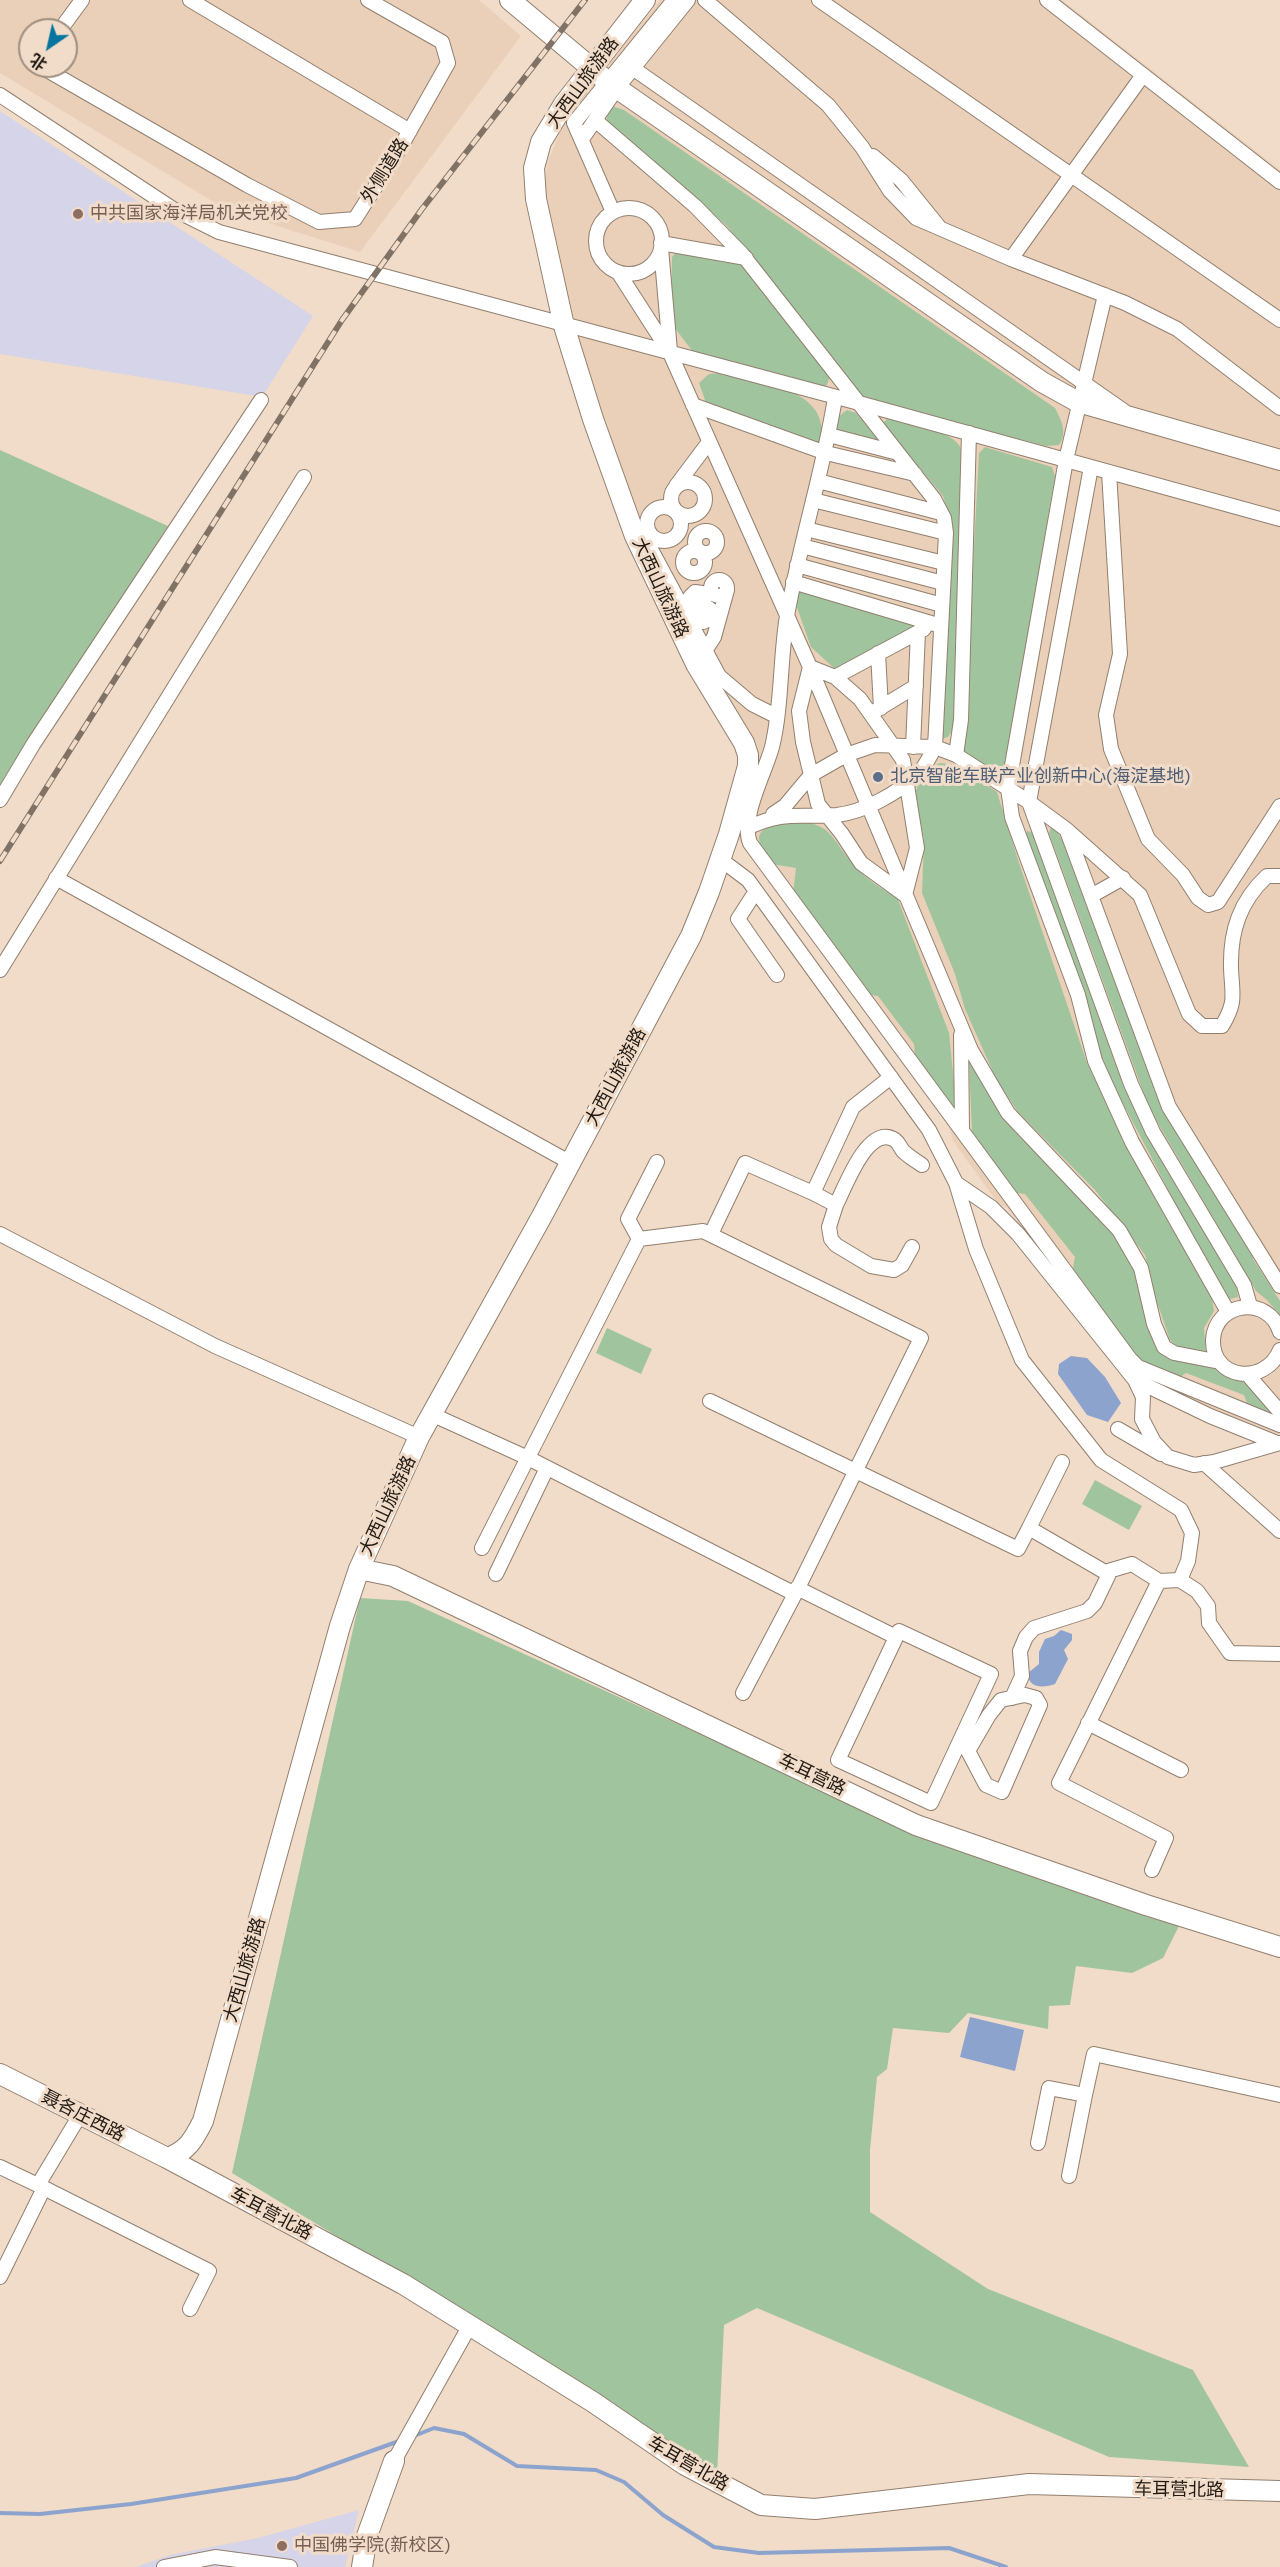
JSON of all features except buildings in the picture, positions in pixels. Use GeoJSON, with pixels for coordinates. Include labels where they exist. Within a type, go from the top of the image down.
{"type":"FeatureCollection","features":[{"type":"Feature","properties":{"kind":"street"},"geometry":{"type":"LineString","coordinates":[[69,18],[82,0]]}},
{"type":"Feature","properties":{"kind":"street"},"geometry":{"type":"LineString","coordinates":[[190,0],[410,131]]}},
{"type":"Feature","properties":{"kind":"street","name":"外侧道路"},"geometry":{"type":"LineString","coordinates":[[61,78],[248,185],[319,222],[355,219],[410,131],[448,63],[442,42],[368,0]]}},
{"type":"Feature","properties":{"kind":"street"},"geometry":{"type":"LineString","coordinates":[[510,0],[613,85],[1033,375],[1078,402],[1130,415],[1280,460]]}},
{"type":"Feature","properties":{"kind":"street"},"geometry":{"type":"LineString","coordinates":[[582,139],[595,120],[613,85],[674,0]]}},
{"type":"Feature","properties":{"kind":"street"},"geometry":{"type":"LineString","coordinates":[[613,212],[574,123],[613,85],[634,69],[688,0]]}},
{"type":"Feature","properties":{"kind":"street"},"geometry":{"type":"LineString","coordinates":[[705,0],[828,105],[862,147],[901,180],[943,231],[1105,295],[1177,329],[1280,408]]}},
{"type":"Feature","properties":{"kind":"street"},"geometry":{"type":"LineString","coordinates":[[819,0],[1280,320]]}},
{"type":"Feature","properties":{"kind":"street"},"geometry":{"type":"LineString","coordinates":[[1047,0],[1280,182]]}},
{"type":"Feature","properties":{"kind":"street"},"geometry":{"type":"LineString","coordinates":[[645,5],[660,19]]}},
{"type":"Feature","properties":{"kind":"street","name":"大西山旅游路"},"geometry":{"type":"LineString","coordinates":[[167,2158],[185,2150],[194,2140],[202,2121],[340,1626],[359,1569],[431,1414],[571,1163],[691,936],[720,859],[746,776],[748,755],[744,744],[696,664],[634,536],[593,419],[564,326],[536,199],[534,168],[541,142],[564,104],[645,5]]}},
{"type":"Feature","properties":{"kind":"street"},"geometry":{"type":"LineString","coordinates":[[634,69],[1130,415]]}},
{"type":"Feature","properties":{"kind":"street"},"geometry":{"type":"LineString","coordinates":[[1011,259],[1143,75]]}},
{"type":"Feature","properties":{"kind":"street"},"geometry":{"type":"LineString","coordinates":[[0,95],[173,209],[219,232],[564,326],[860,403],[1280,519]]}},
{"type":"Feature","properties":{"kind":"street"},"geometry":{"type":"LineString","coordinates":[[595,120],[695,206],[746,258],[934,499],[941,513],[946,533],[942,605],[938,625],[935,747],[920,773],[868,806],[838,815],[789,814],[766,819]]}},
{"type":"Feature","properties":{"kind":"street"},"geometry":{"type":"LineString","coordinates":[[670,353],[658,227],[644,211],[634,208],[613,212],[604,218],[596,238],[601,258],[618,272],[670,353],[810,667],[971,1050],[1008,1113],[1119,1230],[1140,1268],[1154,1324],[1164,1347],[1174,1353],[1221,1362],[1238,1373],[1248,1375],[1268,1368],[1279,1357]]}},
{"type":"Feature","properties":{"kind":"street"},"geometry":{"type":"LineString","coordinates":[[661,245],[746,258]]}},
{"type":"Feature","properties":{"kind":"street"},"geometry":{"type":"LineString","coordinates":[[618,272],[629,274],[640,272],[657,258],[661,245]]}},
{"type":"Feature","properties":{"kind":"street"},"geometry":{"type":"LineString","coordinates":[[1105,295],[1066,460],[1008,788],[1012,818],[1078,995],[1095,1061],[1132,1142],[1228,1312]]}},
{"type":"Feature","properties":{"kind":"street"},"geometry":{"type":"LineString","coordinates":[[835,398],[826,453],[793,582],[772,746],[747,828],[748,838],[1130,1359],[1138,1367],[1280,1425]]}},
{"type":"Feature","properties":{"kind":"street"},"geometry":{"type":"LineString","coordinates":[[0,800],[34,743],[261,400]]}},
{"type":"Feature","properties":{"kind":"street"},"geometry":{"type":"LineString","coordinates":[[693,405],[826,453],[915,474]]}},
{"type":"Feature","properties":{"kind":"street"},"geometry":{"type":"LineString","coordinates":[[956,755],[961,720],[969,434]]}},
{"type":"Feature","properties":{"kind":"street"},"geometry":{"type":"LineString","coordinates":[[829,435],[898,453]]}},
{"type":"Feature","properties":{"kind":"street"},"geometry":{"type":"LineString","coordinates":[[647,523],[650,532],[657,539],[672,539],[681,526],[671,496],[675,486],[709,442]]}},
{"type":"Feature","properties":{"kind":"street"},"geometry":{"type":"LineString","coordinates":[[1091,467],[1029,802],[1131,1084],[1153,1132],[1244,1285],[1250,1306]]}},
{"type":"Feature","properties":{"kind":"street"},"geometry":{"type":"LineString","coordinates":[[1109,472],[1120,654],[1106,716],[1111,749],[1148,839],[1183,875],[1198,898],[1208,905],[1218,902],[1280,806]]}},
{"type":"Feature","properties":{"kind":"street"},"geometry":{"type":"LineString","coordinates":[[0,970],[304,477]]}},
{"type":"Feature","properties":{"kind":"street"},"geometry":{"type":"LineString","coordinates":[[675,486],[686,481],[697,484],[704,492],[704,504],[698,513],[687,516],[667,508],[658,509],[650,514],[646,540],[672,588],[699,625],[705,651],[718,676],[752,704],[776,716]]}},
{"type":"Feature","properties":{"kind":"street"},"geometry":{"type":"LineString","coordinates":[[818,481],[941,513]]}},
{"type":"Feature","properties":{"kind":"street"},"geometry":{"type":"LineString","coordinates":[[813,500],[946,533]]}},
{"type":"Feature","properties":{"kind":"street"},"geometry":{"type":"LineString","coordinates":[[806,529],[944,564]]}},
{"type":"Feature","properties":{"kind":"street"},"geometry":{"type":"LineString","coordinates":[[801,546],[943,584]]}},
{"type":"Feature","properties":{"kind":"street"},"geometry":{"type":"LineString","coordinates":[[672,588],[703,569],[706,562],[700,552]]}},
{"type":"Feature","properties":{"kind":"street"},"geometry":{"type":"LineString","coordinates":[[797,565],[942,605]]}},
{"type":"Feature","properties":{"kind":"street"},"geometry":{"type":"LineString","coordinates":[[793,582],[938,625]]}},
{"type":"Feature","properties":{"kind":"street"},"geometry":{"type":"LineString","coordinates":[[705,651],[714,637],[727,590]]}},
{"type":"Feature","properties":{"kind":"street"},"geometry":{"type":"LineString","coordinates":[[699,625],[712,618],[712,613],[707,607],[702,606]]}},
{"type":"Feature","properties":{"kind":"street"},"geometry":{"type":"LineString","coordinates":[[836,677],[900,641],[938,625]]}},
{"type":"Feature","properties":{"kind":"street"},"geometry":{"type":"LineString","coordinates":[[913,747],[918,632]]}},
{"type":"Feature","properties":{"kind":"street"},"geometry":{"type":"LineString","coordinates":[[900,641],[917,656]]}},
{"type":"Feature","properties":{"kind":"street"},"geometry":{"type":"LineString","coordinates":[[876,711],[878,653]]}},
{"type":"Feature","properties":{"kind":"street"},"geometry":{"type":"LineString","coordinates":[[810,667],[836,677],[876,711],[893,746],[903,760],[917,848],[905,895]]}},
{"type":"Feature","properties":{"kind":"street"},"geometry":{"type":"LineString","coordinates":[[810,667],[799,711],[818,804],[861,863],[905,895]]}},
{"type":"Feature","properties":{"kind":"street"},"geometry":{"type":"LineString","coordinates":[[876,711],[916,686]]}},
{"type":"Feature","properties":{"kind":"street"},"geometry":{"type":"LineString","coordinates":[[747,828],[785,806],[811,775],[846,754],[875,746],[893,746],[935,747],[956,755],[1029,802],[1066,830],[1140,895],[1189,1014],[1202,1026],[1222,1026],[1233,1008],[1231,965],[1235,922],[1253,889],[1267,876],[1280,876]]}},
{"type":"Feature","properties":{"kind":"street"},"geometry":{"type":"LineString","coordinates":[[1018,833],[1020,825],[1026,823],[1040,830]]}},
{"type":"Feature","properties":{"kind":"street"},"geometry":{"type":"LineString","coordinates":[[1066,830],[1169,1107],[1280,1286]]}},
{"type":"Feature","properties":{"kind":"street"},"geometry":{"type":"LineString","coordinates":[[720,859],[748,880],[929,1130],[956,1183],[976,1249],[1022,1360],[1101,1460],[1180,1510],[1192,1533],[1188,1561],[1180,1580]]}},
{"type":"Feature","properties":{"kind":"street"},"geometry":{"type":"LineString","coordinates":[[57,878],[571,1163]]}},
{"type":"Feature","properties":{"kind":"street"},"geometry":{"type":"LineString","coordinates":[[1091,896],[1123,878]]}},
{"type":"Feature","properties":{"kind":"street"},"geometry":{"type":"LineString","coordinates":[[756,891],[738,919],[777,975]]}},
{"type":"Feature","properties":{"kind":"street"},"geometry":{"type":"LineString","coordinates":[[961,1027],[962,1131]]}},
{"type":"Feature","properties":{"kind":"street"},"geometry":{"type":"LineString","coordinates":[[813,1193],[854,1107],[891,1077]]}},
{"type":"Feature","properties":{"kind":"street"},"geometry":{"type":"LineString","coordinates":[[912,1247],[902,1265],[894,1270],[871,1266],[836,1245],[831,1239],[829,1227],[836,1205],[862,1153],[873,1141],[884,1136],[894,1138],[904,1152],[922,1165]]}},
{"type":"Feature","properties":{"kind":"street"},"geometry":{"type":"LineString","coordinates":[[639,1239],[628,1219],[657,1162]]}},
{"type":"Feature","properties":{"kind":"street"},"geometry":{"type":"LineString","coordinates":[[711,1234],[745,1163],[836,1205]]}},
{"type":"Feature","properties":{"kind":"street"},"geometry":{"type":"LineString","coordinates":[[956,1183],[991,1207],[1018,1234],[1135,1380],[1143,1396],[1142,1419],[1154,1442],[1168,1457]]}},
{"type":"Feature","properties":{"kind":"street"},"geometry":{"type":"LineString","coordinates":[[639,1239],[703,1230],[921,1338],[743,1693]]}},
{"type":"Feature","properties":{"kind":"street"},"geometry":{"type":"LineString","coordinates":[[0,1234],[215,1346],[419,1437]]}},
{"type":"Feature","properties":{"kind":"street"},"geometry":{"type":"LineString","coordinates":[[482,1548],[639,1239]]}},
{"type":"Feature","properties":{"kind":"street"},"geometry":{"type":"LineString","coordinates":[[1221,1362],[1213,1342],[1214,1331],[1228,1312],[1239,1307],[1250,1306],[1262,1309],[1271,1316],[1280,1332]]}},
{"type":"Feature","properties":{"kind":"street"},"geometry":{"type":"LineString","coordinates":[[1248,1375],[1280,1412]]}},
{"type":"Feature","properties":{"kind":"street"},"geometry":{"type":"LineString","coordinates":[[1135,1380],[1210,1416],[1278,1443]]}},
{"type":"Feature","properties":{"kind":"street"},"geometry":{"type":"LineString","coordinates":[[710,1401],[1018,1549],[1062,1462]]}},
{"type":"Feature","properties":{"kind":"street"},"geometry":{"type":"LineString","coordinates":[[431,1414],[528,1458],[796,1591],[896,1637]]}},
{"type":"Feature","properties":{"kind":"street"},"geometry":{"type":"LineString","coordinates":[[1118,1429],[1168,1457],[1194,1465],[1278,1443]]}},
{"type":"Feature","properties":{"kind":"street"},"geometry":{"type":"LineString","coordinates":[[1204,1463],[1280,1531]]}},
{"type":"Feature","properties":{"kind":"street"},"geometry":{"type":"LineString","coordinates":[[496,1574],[547,1468]]}},
{"type":"Feature","properties":{"kind":"street"},"geometry":{"type":"LineString","coordinates":[[1012,1698],[1022,1676],[1020,1651],[1026,1637],[1034,1628],[1087,1611],[1095,1603],[1108,1576],[1105,1572],[1029,1528]]}},
{"type":"Feature","properties":{"kind":"street"},"geometry":{"type":"LineString","coordinates":[[1105,1572],[1132,1564],[1159,1581],[1180,1580],[1197,1591],[1208,1606],[1209,1623],[1230,1653],[1280,1654]]}},
{"type":"Feature","properties":{"kind":"street","name":"车耳营路"},"geometry":{"type":"LineString","coordinates":[[359,1569],[393,1576],[916,1825],[1146,1905],[1280,1947]]}},
{"type":"Feature","properties":{"kind":"street"},"geometry":{"type":"LineString","coordinates":[[1152,1870],[1166,1838],[1059,1783],[1159,1581]]}},
{"type":"Feature","properties":{"kind":"street"},"geometry":{"type":"LineString","coordinates":[[898,1631],[991,1674],[931,1803],[838,1760],[896,1637],[898,1631]]}},
{"type":"Feature","properties":{"kind":"street"},"geometry":{"type":"LineString","coordinates":[[1025,1695],[1036,1698],[1040,1705],[1002,1792],[986,1785],[968,1751],[989,1715],[1001,1700],[1012,1698],[1025,1695]]}},
{"type":"Feature","properties":{"kind":"street"},"geometry":{"type":"LineString","coordinates":[[1088,1723],[1181,1770]]}},
{"type":"Feature","properties":{"kind":"street"},"geometry":{"type":"LineString","coordinates":[[1069,2176],[1094,2054],[1280,2096]]}},
{"type":"Feature","properties":{"kind":"street","name":"聂各庄西路"},"geometry":{"type":"LineString","coordinates":[[0,2074],[167,2158]]}},
{"type":"Feature","properties":{"kind":"street"},"geometry":{"type":"LineString","coordinates":[[1038,2143],[1049,2088],[1085,2095]]}},
{"type":"Feature","properties":{"kind":"street"},"geometry":{"type":"LineString","coordinates":[[0,2277],[41,2186],[80,2115]]}},
{"type":"Feature","properties":{"kind":"street","name":"车耳营北路"},"geometry":{"type":"LineString","coordinates":[[167,2158],[403,2284],[593,2402],[685,2465],[761,2505],[815,2509],[1029,2484],[1280,2491]]}},
{"type":"Feature","properties":{"kind":"street"},"geometry":{"type":"LineString","coordinates":[[0,2167],[209,2271],[190,2309]]}},
{"type":"Feature","properties":{"kind":"street"},"geometry":{"type":"LineString","coordinates":[[362,2567],[368,2536],[394,2460],[469,2327]]}},
{"type":"Feature","properties":{"kind":"street"},"geometry":{"type":"LineString","coordinates":[[164,2567],[215,2557],[241,2564],[290,2567]]}},
{"type":"Feature","properties":{"kind":"shaded area"},"geometry":{"type":"Polygon","coordinates":[[[0,0],[479,0],[521,36],[360,252],[227,210],[0,73],[0,0]]]}},
{"type":"Feature","properties":{"kind":"shaded area"},"geometry":{"type":"Polygon","coordinates":[[[660,0],[1062,0],[1280,170],[1280,1435],[1189,1400],[1133,1370],[1088,1316],[1007,1208],[997,1202],[953,1141],[949,1126],[739,840],[737,832],[754,763],[642,541],[578,346],[543,196],[548,161],[565,120],[660,0]]]}},
{"type":"Feature","properties":{"kind":"shaded area","name":"中共国家海洋局机关党校"},"geometry":{"type":"Polygon","coordinates":[[[0,111],[313,316],[262,397],[0,354],[0,111]]]}},
{"type":"Feature","properties":{"kind":"shaded area","name":"中国佛学院(新校区)"},"geometry":{"type":"Polygon","coordinates":[[[359,2510],[345,2567],[136,2567],[170,2555],[258,2538],[359,2510]]]}},
{"type":"Feature","properties":{"kind":"green space"},"geometry":{"type":"Polygon","coordinates":[[[612,106],[624,110],[1055,408],[1063,431],[1059,445],[1046,446],[860,398],[727,226],[608,125],[606,113],[612,106]]]}},
{"type":"Feature","properties":{"kind":"green space"},"geometry":{"type":"Polygon","coordinates":[[[676,252],[740,262],[830,376],[827,385],[822,388],[693,352],[671,323],[672,257],[676,252]]]}},
{"type":"Feature","properties":{"kind":"green space"},"geometry":{"type":"Polygon","coordinates":[[[719,373],[772,385],[790,391],[805,400],[816,411],[822,426],[820,446],[706,403],[699,383],[709,374],[719,373]]]}},
{"type":"Feature","properties":{"kind":"green space"},"geometry":{"type":"Polygon","coordinates":[[[847,410],[856,413],[882,444],[837,433],[838,417],[847,410]]]}},
{"type":"Feature","properties":{"kind":"green space"},"geometry":{"type":"Polygon","coordinates":[[[887,419],[940,432],[957,442],[961,449],[955,725],[948,737],[939,740],[949,515],[943,496],[883,423],[887,419]]]}},
{"type":"Feature","properties":{"kind":"green space"},"geometry":{"type":"Polygon","coordinates":[[[985,447],[1052,467],[1055,476],[1003,779],[963,752],[979,453],[985,447]]]}},
{"type":"Feature","properties":{"kind":"green space"},"geometry":{"type":"Polygon","coordinates":[[[0,450],[168,526],[0,785],[0,450]]]}},
{"type":"Feature","properties":{"kind":"green space"},"geometry":{"type":"Polygon","coordinates":[[[798,589],[922,625],[836,670],[811,647],[795,602],[798,589]]]}},
{"type":"Feature","properties":{"kind":"green space"},"geometry":{"type":"Polygon","coordinates":[[[940,763],[957,765],[997,792],[1087,1063],[1147,1185],[1212,1298],[1214,1311],[1204,1328],[1206,1353],[1177,1347],[1170,1340],[1153,1290],[1145,1255],[1095,1190],[1018,1112],[997,1081],[965,1009],[955,974],[922,893],[924,840],[915,793],[920,780],[931,768],[940,763]]]}},
{"type":"Feature","properties":{"kind":"green space"},"geometry":{"type":"Polygon","coordinates":[[[786,821],[814,824],[828,832],[864,876],[897,897],[949,1033],[957,1112],[915,1056],[914,1044],[878,996],[870,995],[793,894],[796,868],[771,864],[761,846],[759,835],[767,828],[786,821]]]}},
{"type":"Feature","properties":{"kind":"green space"},"geometry":{"type":"Polygon","coordinates":[[[1051,827],[1057,831],[1073,859],[1147,1060],[1254,1249],[1253,1259],[1280,1301],[1280,1315],[1256,1291],[1149,1108],[1049,833],[1051,827]]]}},
{"type":"Feature","properties":{"kind":"green space"},"geometry":{"type":"Polygon","coordinates":[[[1027,831],[1034,833],[1110,1038],[1236,1281],[1238,1297],[1226,1300],[1116,1090],[1094,1041],[1025,835],[1027,831]]]}},
{"type":"Feature","properties":{"kind":"green space"},"geometry":{"type":"Polygon","coordinates":[[[969,1061],[1016,1133],[1083,1200],[1119,1240],[1136,1267],[1155,1346],[1162,1353],[1178,1360],[1228,1371],[1253,1391],[1269,1408],[1269,1412],[1247,1403],[1244,1395],[1186,1373],[1180,1377],[1146,1364],[1135,1355],[1073,1268],[1075,1257],[1025,1194],[1017,1193],[972,1132],[969,1061]]]}},
{"type":"Feature","properties":{"kind":"green space"},"geometry":{"type":"Polygon","coordinates":[[[607,1328],[652,1349],[641,1374],[596,1353],[607,1328]]]}},
{"type":"Feature","properties":{"kind":"green space"},"geometry":{"type":"Polygon","coordinates":[[[1095,1480],[1142,1506],[1129,1530],[1082,1504],[1095,1480]]]}},
{"type":"Feature","properties":{"kind":"green space"},"geometry":{"type":"Polygon","coordinates":[[[360,1598],[408,1601],[913,1831],[1181,1922],[1163,1958],[1132,1973],[1076,1966],[1070,2005],[1049,2006],[1048,2029],[968,2013],[949,2033],[893,2028],[887,2069],[877,2077],[870,2150],[870,2212],[988,2289],[1193,2370],[1249,2467],[1109,2457],[757,2308],[724,2325],[717,2476],[557,2369],[232,2173],[360,1598]]]}},
{"type":"Feature","properties":{"kind":"water"},"geometry":{"type":"Polygon","coordinates":[[[1071,1356],[1087,1358],[1105,1377],[1121,1403],[1108,1422],[1087,1415],[1058,1374],[1059,1364],[1071,1356]]]}},
{"type":"Feature","properties":{"kind":"water"},"geometry":{"type":"Polygon","coordinates":[[[1061,1630],[1072,1634],[1072,1640],[1064,1650],[1068,1659],[1055,1684],[1034,1685],[1028,1673],[1039,1664],[1039,1652],[1045,1639],[1061,1630]]]}},
{"type":"Feature","properties":{"kind":"water"},"geometry":{"type":"Polygon","coordinates":[[[970,2017],[1024,2030],[1015,2071],[960,2057],[970,2017]]]}},
{"type":"Feature","properties":{"kind":"waterway"},"geometry":{"type":"LineString","coordinates":[[414,2436],[434,2428],[464,2434],[517,2466],[596,2470],[624,2482],[663,2515],[714,2547],[759,2553],[949,2548],[1006,2567]]}},
{"type":"Feature","properties":{"kind":"waterway"},"geometry":{"type":"LineString","coordinates":[[0,2513],[40,2514],[131,2504],[296,2478],[402,2440]]}},
{"type":"Feature","properties":{"kind":"railway"},"geometry":{"type":"LineString","coordinates":[[0,861],[342,320],[422,209],[585,0]]}},
{"type":"Feature","properties":{"kind":"place","name":"中共国家海洋局机关党校"},"geometry":{"type":"Point","coordinates":[78,214]}},
{"type":"Feature","properties":{"kind":"place","name":"北京智能车联产业创新中心(海淀基地)"},"geometry":{"type":"Point","coordinates":[878,777]}},
{"type":"Feature","properties":{"kind":"place","name":"中国佛学院(新校区)"},"geometry":{"type":"Point","coordinates":[282,2546]}}]}
